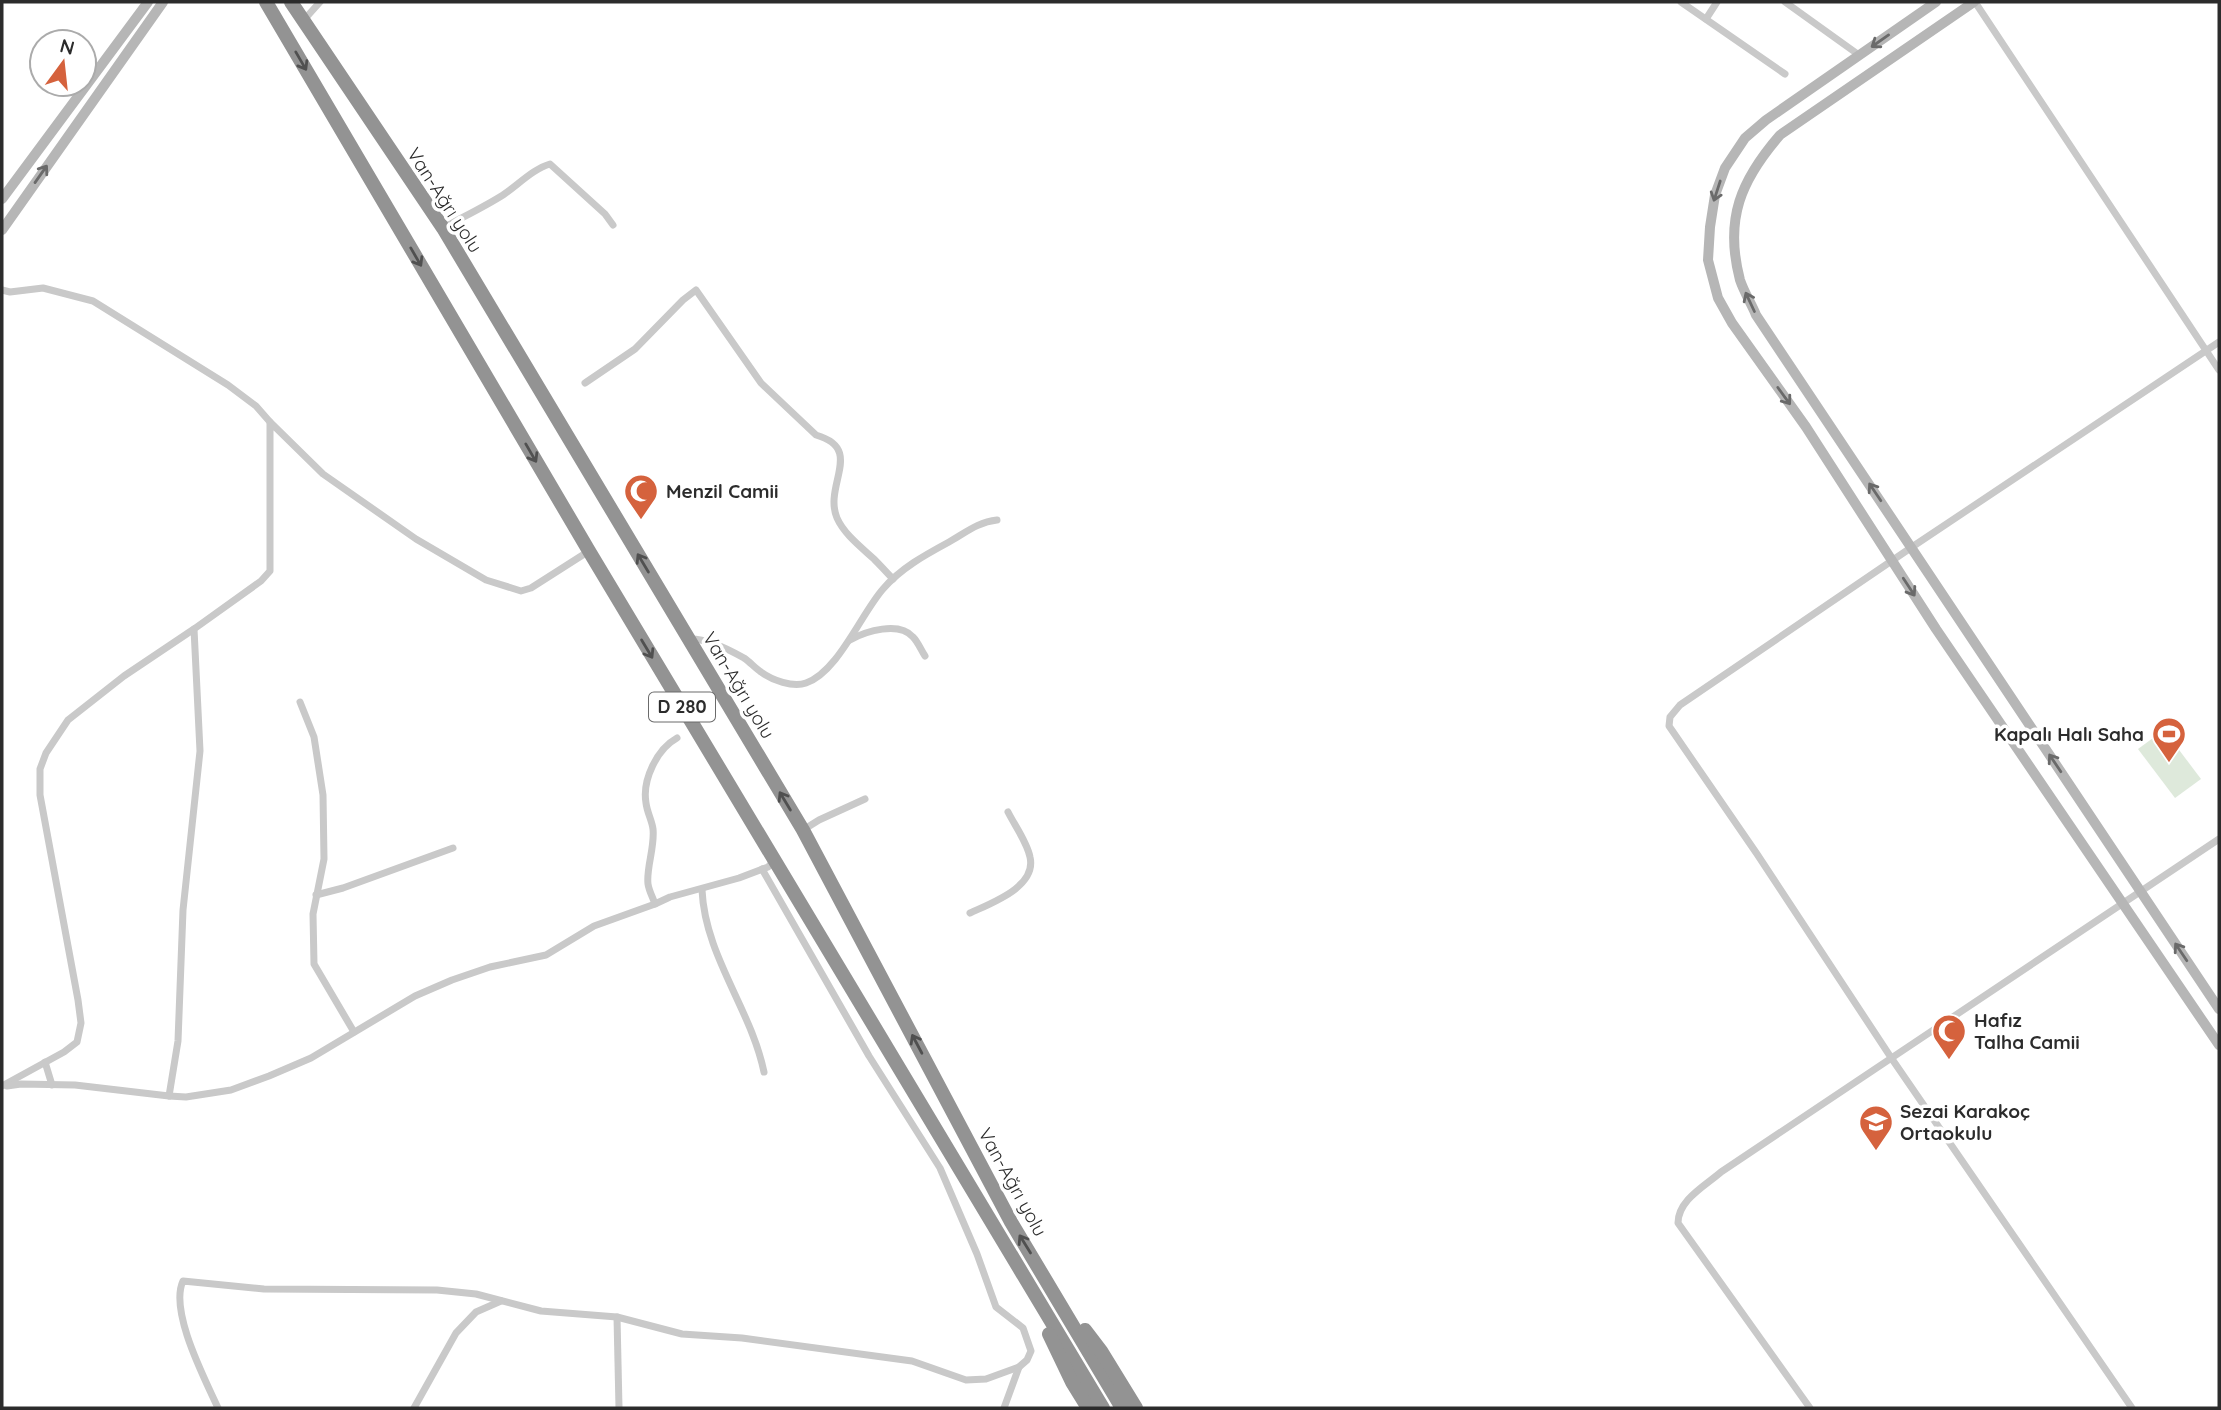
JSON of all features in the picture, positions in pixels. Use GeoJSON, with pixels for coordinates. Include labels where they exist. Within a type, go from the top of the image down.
{"type":"FeatureCollection","features":[{"type":"Feature","properties":{"kind":"highway","name":"D 280"},"geometry":{"type":"LineString","coordinates":[[266,2],[589,551],[1103,1408]]}},
{"type":"Feature","properties":{"kind":"highway","name":"Van-Ağrı yolu"},"geometry":{"type":"LineString","coordinates":[[291,2],[443,228],[803,830],[1011,1222],[1122,1408]]}},
{"type":"Feature","properties":{"kind":"highway"},"geometry":{"type":"LineString","coordinates":[[1048,1281],[1101,1351],[1136,1408]]}},
{"type":"Feature","properties":{"kind":"highway"},"geometry":{"type":"LineString","coordinates":[[1033,1290],[1045,1326],[1088,1408]]}},
{"type":"Feature","properties":{"kind":"street"},"geometry":{"type":"LineString","coordinates":[[2,199],[148,2]]}},
{"type":"Feature","properties":{"kind":"street"},"geometry":{"type":"LineString","coordinates":[[2,230],[163,2]]}},
{"type":"Feature","properties":{"kind":"street"},"geometry":{"type":"LineString","coordinates":[[303,21],[320,2]]}},
{"type":"Feature","properties":{"kind":"street"},"geometry":{"type":"LineString","coordinates":[[1681,2],[1785,74]]}},
{"type":"Feature","properties":{"kind":"street"},"geometry":{"type":"LineString","coordinates":[[1706,19],[1717,2]]}},
{"type":"Feature","properties":{"kind":"street"},"geometry":{"type":"LineString","coordinates":[[1785,2],[1859,55]]}},
{"type":"Feature","properties":{"kind":"street"},"geometry":{"type":"LineString","coordinates":[[1936,2],[1766,120],[1745,138],[1726,168],[1715,195],[1708,260],[1718,298],[1732,323],[1806,427],[1936,629],[2219,1045]]}},
{"type":"Feature","properties":{"kind":"street"},"geometry":{"type":"LineString","coordinates":[[2219,370],[1974,2],[1780,135],[1760,158],[1745,183],[1736,212],[1734,248],[1741,282],[1756,314],[2219,1009]]}},
{"type":"Feature","properties":{"kind":"street"},"geometry":{"type":"LineString","coordinates":[[443,228],[488,204],[523,178],[550,164],[605,214],[612,225]]}},
{"type":"Feature","properties":{"kind":"street"},"geometry":{"type":"LineString","coordinates":[[2,290],[10,292],[43,288],[93,301],[228,385],[256,406],[323,474],[416,539],[486,580],[520,591],[531,588],[589,551]]}},
{"type":"Feature","properties":{"kind":"street"},"geometry":{"type":"LineString","coordinates":[[585,383],[635,349],[696,290],[761,383],[816,435],[827,438],[836,446],[841,456],[833,508],[838,521],[893,579]]}},
{"type":"Feature","properties":{"kind":"street"},"geometry":{"type":"LineString","coordinates":[[2132,1408],[1892,1059],[1669,726],[1670,718],[1680,705],[2219,342]]}},
{"type":"Feature","properties":{"kind":"street"},"geometry":{"type":"LineString","coordinates":[[2,1087],[77,1042],[81,1023],[72,960],[40,795],[40,768],[46,752],[68,720],[124,676],[261,581],[270,570],[270,422]]}},
{"type":"Feature","properties":{"kind":"street"},"geometry":{"type":"LineString","coordinates":[[689,639],[697,638],[709,642],[745,659],[764,674],[787,683],[806,683],[832,664],[875,599],[893,579],[930,551],[975,526],[997,520]]}},
{"type":"Feature","properties":{"kind":"street"},"geometry":{"type":"LineString","coordinates":[[169,1096],[178,1041],[183,910],[200,751],[194,629]]}},
{"type":"Feature","properties":{"kind":"street"},"geometry":{"type":"LineString","coordinates":[[846,642],[869,632],[901,630],[911,635],[925,656]]}},
{"type":"Feature","properties":{"kind":"street"},"geometry":{"type":"LineString","coordinates":[[300,702],[314,737],[323,795],[324,859],[313,914],[314,964],[354,1032]]}},
{"type":"Feature","properties":{"kind":"street"},"geometry":{"type":"LineString","coordinates":[[655,905],[648,883],[653,830],[646,802],[646,787],[649,774],[662,751],[677,738]]}},
{"type":"Feature","properties":{"kind":"street"},"geometry":{"type":"LineString","coordinates":[[803,830],[818,820],[865,799]]}},
{"type":"Feature","properties":{"kind":"street"},"geometry":{"type":"LineString","coordinates":[[970,913],[1004,897],[1026,878],[1030,870],[1030,853],[1008,812]]}},
{"type":"Feature","properties":{"kind":"street"},"geometry":{"type":"LineString","coordinates":[[1810,1408],[1678,1223],[1678,1213],[1684,1204],[1721,1172],[2219,839]]}},
{"type":"Feature","properties":{"kind":"street"},"geometry":{"type":"LineString","coordinates":[[316,895],[343,888],[453,848]]}},
{"type":"Feature","properties":{"kind":"street"},"geometry":{"type":"LineString","coordinates":[[2,1087],[20,1084],[75,1085],[186,1097],[231,1090],[311,1058],[415,996],[452,980],[490,967],[547,955],[594,926],[655,905],[670,897],[702,890],[762,869],[774,860]]}},
{"type":"Feature","properties":{"kind":"street"},"geometry":{"type":"LineString","coordinates":[[218,1408],[196,1360],[185,1326],[179,1297],[183,1281],[264,1289],[437,1290],[476,1294],[541,1311],[617,1317],[682,1334],[742,1338],[912,1361],[966,1380],[986,1379],[1018,1367],[1027,1360],[1031,1351],[1023,1328],[996,1307],[977,1254],[940,1168],[869,1056],[762,869]]}},
{"type":"Feature","properties":{"kind":"street"},"geometry":{"type":"LineString","coordinates":[[702,890],[713,944],[748,1020],[760,1051],[764,1072]]}},
{"type":"Feature","properties":{"kind":"street"},"geometry":{"type":"LineString","coordinates":[[45,1062],[52,1085]]}},
{"type":"Feature","properties":{"kind":"street"},"geometry":{"type":"LineString","coordinates":[[414,1408],[456,1333],[476,1312],[502,1301]]}},
{"type":"Feature","properties":{"kind":"street"},"geometry":{"type":"LineString","coordinates":[[617,1317],[619,1408]]}},
{"type":"Feature","properties":{"kind":"street"},"geometry":{"type":"LineString","coordinates":[[1004,1408],[1018,1367]]}},
{"type":"Feature","properties":{"kind":"green space","name":"Kapalı Halı Saha"},"geometry":{"type":"Polygon","coordinates":[[[2164,730],[2201,779],[2175,798],[2138,749],[2164,730]]]}},
{"type":"Feature","properties":{"kind":"place","name":"Menzil Camii"},"geometry":{"type":"Point","coordinates":[641,521]}},
{"type":"Feature","properties":{"kind":"place","name":"Kapalı Halı Saha"},"geometry":{"type":"Point","coordinates":[2169,764]}},
{"type":"Feature","properties":{"kind":"place","name":"Hafız Talha Camii"},"geometry":{"type":"Point","coordinates":[1949,1061]}},
{"type":"Feature","properties":{"kind":"place","name":"Sezai Karakoç Ortaokulu"},"geometry":{"type":"Point","coordinates":[1876,1152]}}]}
